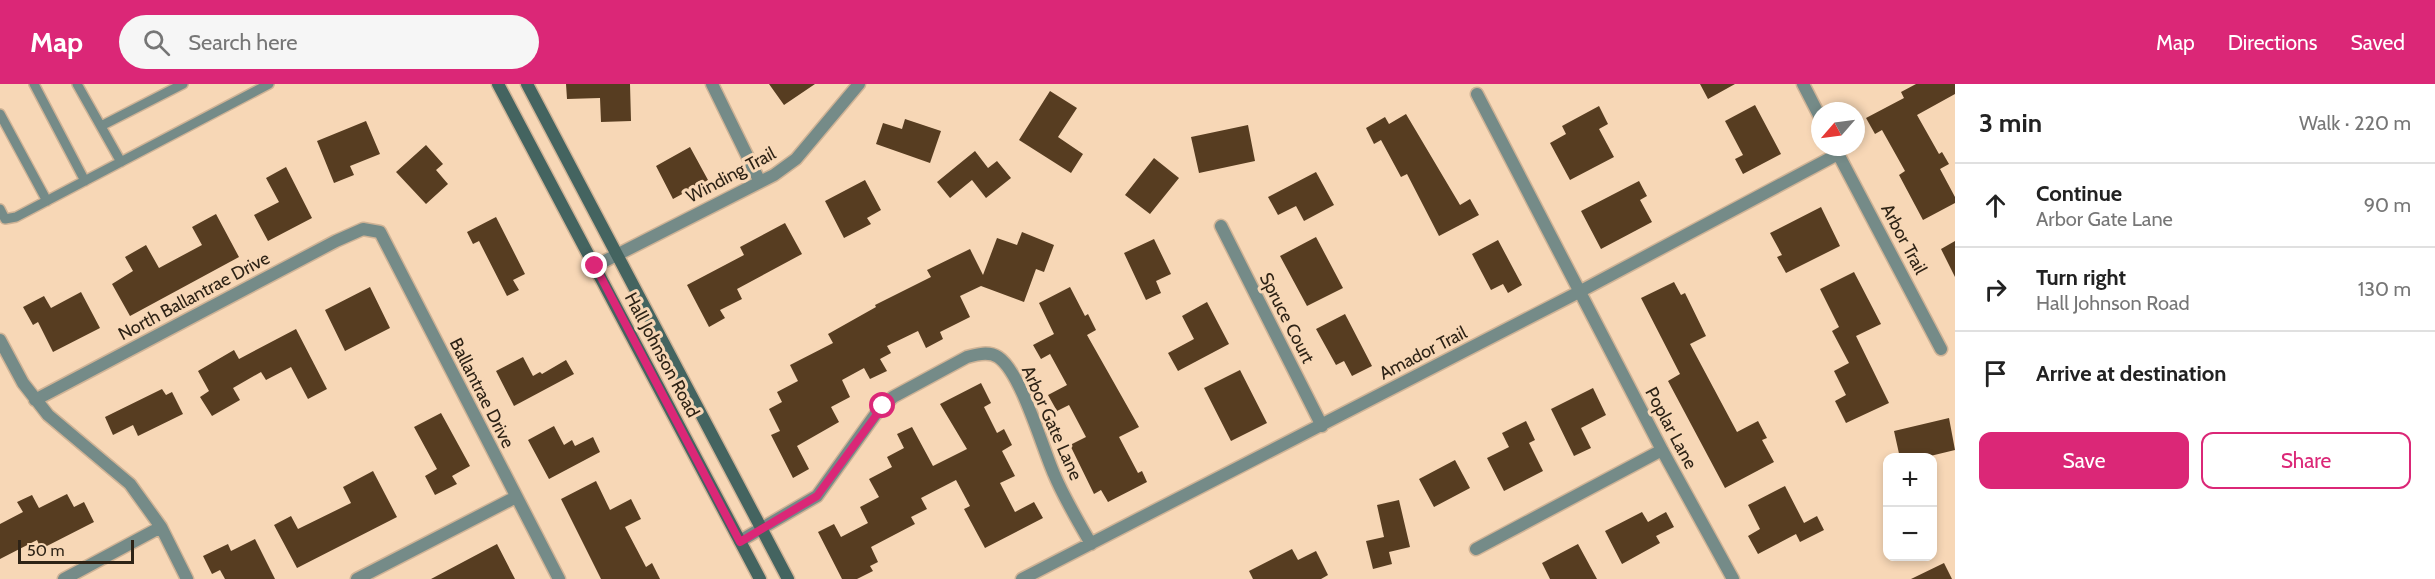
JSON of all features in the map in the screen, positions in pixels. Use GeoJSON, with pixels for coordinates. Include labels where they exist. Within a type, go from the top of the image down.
{"type":"FeatureCollection","features":[{"type":"Feature","properties":{"kind":"main road","name":"Hall Johnson Road"},"geometry":{"type":"LineString","coordinates":[[498,84],[760,579]]}},
{"type":"Feature","properties":{"kind":"main road","name":"Hall Johnson Road"},"geometry":{"type":"LineString","coordinates":[[527,84],[788,579]]}},
{"type":"Feature","properties":{"kind":"street"},"geometry":{"type":"LineString","coordinates":[[712,84],[760,182]]}},
{"type":"Feature","properties":{"kind":"street","name":"Winding Trail"},"geometry":{"type":"LineString","coordinates":[[595,266],[760,182],[796,159],[859,84]]}},
{"type":"Feature","properties":{"kind":"street"},"geometry":{"type":"LineString","coordinates":[[1803,84],[1812,102]]}},
{"type":"Feature","properties":{"kind":"street","name":"Poplar Lane"},"geometry":{"type":"LineString","coordinates":[[1477,94],[1662,450],[1733,579]]}},
{"type":"Feature","properties":{"kind":"street","name":"Amador Trail"},"geometry":{"type":"LineString","coordinates":[[1027,578],[1579,292],[1825,156]]}},
{"type":"Feature","properties":{"kind":"street","name":"Arbor Trail"},"geometry":{"type":"LineString","coordinates":[[1839,156],[1941,349]]}},
{"type":"Feature","properties":{"kind":"street","name":"Spruce Court"},"geometry":{"type":"LineString","coordinates":[[1221,226],[1322,426]]}},
{"type":"Feature","properties":{"kind":"street","name":"North Ballantrae Drive"},"geometry":{"type":"LineString","coordinates":[[35,400],[336,241],[363,229],[371,229]]}},
{"type":"Feature","properties":{"kind":"street","name":"Ballantrae Drive"},"geometry":{"type":"LineString","coordinates":[[371,229],[380,232],[388,244],[559,579]]}},
{"type":"Feature","properties":{"kind":"street"},"geometry":{"type":"LineString","coordinates":[[0,340],[35,400],[48,415],[130,484],[161,527],[187,579]]}},
{"type":"Feature","properties":{"kind":"street","name":"Arbor Gate Lane"},"geometry":{"type":"LineString","coordinates":[[740,542],[817,496],[875,415],[893,397],[967,357],[987,353],[996,355],[1007,365],[1030,412],[1055,476],[1091,544]]}},
{"type":"Feature","properties":{"kind":"street"},"geometry":{"type":"LineString","coordinates":[[1476,549],[1662,450]]}},
{"type":"Feature","properties":{"kind":"street"},"geometry":{"type":"LineString","coordinates":[[357,579],[516,497]]}},
{"type":"Feature","properties":{"kind":"street"},"geometry":{"type":"LineString","coordinates":[[64,579],[161,527]]}},
{"type":"Feature","properties":{"kind":"lane"},"geometry":{"type":"LineString","coordinates":[[34,84],[85,181]]}},
{"type":"Feature","properties":{"kind":"lane"},"geometry":{"type":"LineString","coordinates":[[77,84],[121,162]]}},
{"type":"Feature","properties":{"kind":"lane"},"geometry":{"type":"LineString","coordinates":[[101,126],[183,84]]}},
{"type":"Feature","properties":{"kind":"lane"},"geometry":{"type":"LineString","coordinates":[[0,209],[5,219],[16,217],[269,84]]}},
{"type":"Feature","properties":{"kind":"lane"},"geometry":{"type":"LineString","coordinates":[[0,114],[47,201]]}},
{"type":"Feature","properties":{"kind":"building"},"geometry":{"type":"Polygon","coordinates":[[[566,84],[630,84],[631,121],[601,122],[600,98],[567,99],[566,84]]]}},
{"type":"Feature","properties":{"kind":"building"},"geometry":{"type":"Polygon","coordinates":[[[769,84],[815,84],[784,105],[769,84]]]}},
{"type":"Feature","properties":{"kind":"building"},"geometry":{"type":"Polygon","coordinates":[[[1700,84],[1735,84],[1708,99],[1700,84]]]}},
{"type":"Feature","properties":{"kind":"building"},"geometry":{"type":"Polygon","coordinates":[[[1916,84],[1955,84],[1955,94],[1917,115],[1939,154],[1942,152],[1949,164],[1940,169],[1955,197],[1955,203],[1923,220],[1899,175],[1905,171],[1882,130],[1875,134],[1866,118],[1904,98],[1901,92],[1916,84]]]}},
{"type":"Feature","properties":{"kind":"building"},"geometry":{"type":"Polygon","coordinates":[[[1050,91],[1077,108],[1058,137],[1083,154],[1071,173],[1019,140],[1050,91]]]}},
{"type":"Feature","properties":{"kind":"building"},"geometry":{"type":"Polygon","coordinates":[[[1755,105],[1781,154],[1743,174],[1735,159],[1743,155],[1725,121],[1755,105]]]}},
{"type":"Feature","properties":{"kind":"building"},"geometry":{"type":"Polygon","coordinates":[[[1599,106],[1608,124],[1599,129],[1614,157],[1570,180],[1550,143],[1566,134],[1562,126],[1599,106]]]}},
{"type":"Feature","properties":{"kind":"building"},"geometry":{"type":"Polygon","coordinates":[[[1406,114],[1460,205],[1470,199],[1479,215],[1439,236],[1407,174],[1401,177],[1381,140],[1374,144],[1366,128],[1385,117],[1389,124],[1406,114]]]}},
{"type":"Feature","properties":{"kind":"building"},"geometry":{"type":"Polygon","coordinates":[[[905,119],[941,131],[930,163],[876,144],[883,123],[902,129],[905,119]]]}},
{"type":"Feature","properties":{"kind":"building"},"geometry":{"type":"Polygon","coordinates":[[[366,121],[380,154],[350,166],[354,175],[334,183],[317,141],[366,121]]]}},
{"type":"Feature","properties":{"kind":"building"},"geometry":{"type":"Polygon","coordinates":[[[1248,125],[1255,161],[1199,173],[1191,137],[1248,125]]]}},
{"type":"Feature","properties":{"kind":"building"},"geometry":{"type":"Polygon","coordinates":[[[426,145],[443,164],[436,170],[448,184],[426,204],[396,172],[426,145]]]}},
{"type":"Feature","properties":{"kind":"building"},"geometry":{"type":"Polygon","coordinates":[[[690,147],[708,180],[673,199],[656,166],[690,147]]]}},
{"type":"Feature","properties":{"kind":"building"},"geometry":{"type":"Polygon","coordinates":[[[975,151],[988,168],[997,161],[1011,178],[986,198],[972,180],[950,198],[937,182],[975,151]]]}},
{"type":"Feature","properties":{"kind":"building"},"geometry":{"type":"Polygon","coordinates":[[[1154,158],[1179,178],[1150,214],[1125,195],[1154,158]]]}},
{"type":"Feature","properties":{"kind":"building"},"geometry":{"type":"Polygon","coordinates":[[[286,167],[312,218],[268,241],[254,215],[279,202],[266,178],[286,167]]]}},
{"type":"Feature","properties":{"kind":"building"},"geometry":{"type":"Polygon","coordinates":[[[1316,172],[1334,205],[1304,221],[1296,206],[1278,215],[1268,197],[1316,172]]]}},
{"type":"Feature","properties":{"kind":"building"},"geometry":{"type":"Polygon","coordinates":[[[865,180],[881,210],[867,218],[871,224],[844,238],[825,201],[865,180]]]}},
{"type":"Feature","properties":{"kind":"building"},"geometry":{"type":"Polygon","coordinates":[[[1639,181],[1647,196],[1640,200],[1652,222],[1601,249],[1581,211],[1639,181]]]}},
{"type":"Feature","properties":{"kind":"building"},"geometry":{"type":"Polygon","coordinates":[[[1821,207],[1840,246],[1786,273],[1777,257],[1782,255],[1770,233],[1821,207]]]}},
{"type":"Feature","properties":{"kind":"building"},"geometry":{"type":"Polygon","coordinates":[[[216,214],[239,257],[130,316],[112,284],[133,271],[125,257],[146,245],[159,268],[202,245],[192,227],[216,214]]]}},
{"type":"Feature","properties":{"kind":"building"},"geometry":{"type":"Polygon","coordinates":[[[496,217],[525,274],[513,280],[519,290],[507,296],[479,241],[473,244],[467,232],[496,217]]]}},
{"type":"Feature","properties":{"kind":"building"},"geometry":{"type":"Polygon","coordinates":[[[785,223],[802,254],[737,289],[742,299],[720,310],[725,318],[709,327],[687,285],[744,255],[740,247],[785,223]]]}},
{"type":"Feature","properties":{"kind":"building"},"geometry":{"type":"Polygon","coordinates":[[[1022,232],[1054,245],[1044,272],[1036,269],[1024,302],[981,286],[960,296],[970,317],[940,332],[943,339],[926,348],[918,331],[887,346],[891,353],[880,359],[887,371],[870,379],[864,368],[842,380],[850,397],[831,407],[839,422],[797,446],[809,469],[793,478],[771,435],[780,431],[769,409],[782,402],[777,392],[798,381],[790,365],[833,343],[828,334],[876,307],[875,305],[931,277],[927,270],[970,249],[983,275],[997,238],[1017,245],[1022,232]]]}},
{"type":"Feature","properties":{"kind":"building"},"geometry":{"type":"Polygon","coordinates":[[[1316,237],[1343,288],[1307,306],[1280,256],[1316,237]]]}},
{"type":"Feature","properties":{"kind":"building"},"geometry":{"type":"Polygon","coordinates":[[[1154,239],[1171,274],[1156,281],[1161,293],[1146,300],[1124,253],[1154,239]]]}},
{"type":"Feature","properties":{"kind":"building"},"geometry":{"type":"Polygon","coordinates":[[[1498,240],[1522,285],[1508,293],[1503,284],[1491,290],[1472,254],[1498,240]]]}},
{"type":"Feature","properties":{"kind":"building"},"geometry":{"type":"Polygon","coordinates":[[[1955,241],[1955,277],[1941,249],[1955,241]]]}},
{"type":"Feature","properties":{"kind":"building"},"geometry":{"type":"Polygon","coordinates":[[[1854,272],[1881,324],[1856,336],[1889,403],[1846,423],[1835,401],[1846,395],[1834,371],[1849,363],[1832,331],[1839,327],[1820,289],[1854,272]]]}},
{"type":"Feature","properties":{"kind":"building"},"geometry":{"type":"Polygon","coordinates":[[[1674,282],[1681,295],[1685,293],[1706,336],[1690,344],[1737,432],[1758,421],[1767,438],[1762,440],[1774,462],[1725,488],[1668,381],[1680,374],[1641,298],[1674,282]]]}},
{"type":"Feature","properties":{"kind":"building"},"geometry":{"type":"Polygon","coordinates":[[[370,287],[390,328],[345,351],[325,310],[370,287]]]}},
{"type":"Feature","properties":{"kind":"building"},"geometry":{"type":"Polygon","coordinates":[[[1070,287],[1085,316],[1088,314],[1096,330],[1087,335],[1139,427],[1119,437],[1138,473],[1142,471],[1147,482],[1108,502],[1101,490],[1094,494],[1070,445],[1086,437],[1069,405],[1057,411],[1048,395],[1067,385],[1050,354],[1041,359],[1033,345],[1054,334],[1039,303],[1070,287]]]}},
{"type":"Feature","properties":{"kind":"building"},"geometry":{"type":"Polygon","coordinates":[[[81,292],[100,328],[53,352],[38,322],[33,325],[23,307],[44,296],[51,308],[81,292]]]}},
{"type":"Feature","properties":{"kind":"building"},"geometry":{"type":"Polygon","coordinates":[[[1207,302],[1229,344],[1178,371],[1168,353],[1194,339],[1182,316],[1207,302]]]}},
{"type":"Feature","properties":{"kind":"building"},"geometry":{"type":"Polygon","coordinates":[[[1345,314],[1372,366],[1352,376],[1344,361],[1336,365],[1316,329],[1345,314]]]}},
{"type":"Feature","properties":{"kind":"building"},"geometry":{"type":"Polygon","coordinates":[[[296,329],[327,389],[308,399],[291,367],[266,380],[261,372],[233,388],[240,400],[212,416],[200,397],[209,391],[198,371],[234,350],[239,359],[296,329]]]}},
{"type":"Feature","properties":{"kind":"building"},"geometry":{"type":"Polygon","coordinates":[[[523,357],[533,376],[540,372],[542,374],[566,360],[574,374],[514,406],[496,371],[523,357]]]}},
{"type":"Feature","properties":{"kind":"building"},"geometry":{"type":"Polygon","coordinates":[[[1240,370],[1267,423],[1231,441],[1204,388],[1240,370]]]}},
{"type":"Feature","properties":{"kind":"building"},"geometry":{"type":"Polygon","coordinates":[[[981,383],[991,403],[984,407],[997,433],[1004,429],[1012,445],[1002,451],[1015,476],[1000,483],[1015,512],[1034,502],[1043,518],[985,548],[964,509],[970,506],[956,480],[921,498],[927,509],[911,517],[915,524],[871,547],[878,562],[870,566],[873,571],[857,579],[842,579],[818,532],[834,524],[841,537],[868,523],[860,507],[879,497],[869,479],[892,467],[887,457],[904,448],[897,434],[912,427],[933,466],[967,449],[940,404],[981,383]]]}},
{"type":"Feature","properties":{"kind":"building"},"geometry":{"type":"Polygon","coordinates":[[[1593,388],[1606,415],[1581,428],[1591,448],[1574,456],[1551,409],[1593,388]]]}},
{"type":"Feature","properties":{"kind":"building"},"geometry":{"type":"Polygon","coordinates":[[[162,389],[166,395],[172,392],[183,414],[138,436],[133,425],[113,435],[105,417],[162,389]]]}},
{"type":"Feature","properties":{"kind":"building"},"geometry":{"type":"Polygon","coordinates":[[[441,413],[470,466],[452,476],[457,484],[435,495],[425,476],[437,469],[414,427],[441,413]]]}},
{"type":"Feature","properties":{"kind":"building"},"geometry":{"type":"Polygon","coordinates":[[[1949,418],[1955,450],[1937,454],[1899,453],[1894,431],[1949,418]]]}},
{"type":"Feature","properties":{"kind":"building"},"geometry":{"type":"Polygon","coordinates":[[[1526,421],[1535,440],[1529,443],[1543,471],[1504,491],[1487,458],[1509,447],[1502,433],[1526,421]]]}},
{"type":"Feature","properties":{"kind":"building"},"geometry":{"type":"Polygon","coordinates":[[[554,426],[564,445],[572,440],[575,446],[593,437],[600,452],[549,479],[528,440],[554,426]]]}},
{"type":"Feature","properties":{"kind":"building"},"geometry":{"type":"Polygon","coordinates":[[[1455,460],[1470,488],[1434,507],[1419,479],[1455,460]]]}},
{"type":"Feature","properties":{"kind":"building"},"geometry":{"type":"Polygon","coordinates":[[[373,471],[397,517],[297,568],[274,525],[291,516],[298,529],[351,503],[343,487],[373,471]]]}},
{"type":"Feature","properties":{"kind":"building"},"geometry":{"type":"Polygon","coordinates":[[[596,481],[610,510],[631,499],[641,519],[625,527],[646,567],[652,563],[660,579],[601,579],[561,499],[596,481]]]}},
{"type":"Feature","properties":{"kind":"building"},"geometry":{"type":"Polygon","coordinates":[[[1785,486],[1804,523],[1817,516],[1824,530],[1800,542],[1796,534],[1758,554],[1748,536],[1760,529],[1748,505],[1785,486]]]}},
{"type":"Feature","properties":{"kind":"building"},"geometry":{"type":"Polygon","coordinates":[[[67,494],[74,507],[84,502],[94,522],[41,549],[37,540],[0,559],[0,524],[23,512],[17,502],[32,495],[39,508],[67,494]]]}},
{"type":"Feature","properties":{"kind":"building"},"geometry":{"type":"Polygon","coordinates":[[[1399,500],[1410,547],[1389,552],[1392,564],[1373,569],[1366,541],[1384,537],[1377,505],[1399,500]]]}},
{"type":"Feature","properties":{"kind":"building"},"geometry":{"type":"Polygon","coordinates":[[[1642,512],[1648,522],[1666,512],[1674,527],[1656,536],[1660,543],[1622,564],[1605,531],[1642,512]]]}},
{"type":"Feature","properties":{"kind":"building"},"geometry":{"type":"Polygon","coordinates":[[[255,539],[275,579],[225,579],[220,570],[212,574],[203,556],[228,544],[231,551],[255,539]]]}},
{"type":"Feature","properties":{"kind":"building"},"geometry":{"type":"Polygon","coordinates":[[[497,544],[515,579],[431,579],[497,544]]]}},
{"type":"Feature","properties":{"kind":"building"},"geometry":{"type":"Polygon","coordinates":[[[1578,544],[1597,579],[1550,579],[1542,563],[1578,544]]]}},
{"type":"Feature","properties":{"kind":"building"},"geometry":{"type":"Polygon","coordinates":[[[1292,549],[1298,560],[1316,551],[1328,575],[1321,579],[1253,579],[1249,571],[1292,549]]]}},
{"type":"Feature","properties":{"kind":"building"},"geometry":{"type":"Polygon","coordinates":[[[1944,563],[1952,579],[1911,579],[1944,563]]]}},
{"type":"Feature","properties":{"kind":"route"},"geometry":{"type":"LineString","coordinates":[[595,266],[740,542],[817,496],[827,486],[883,406]]}}]}
